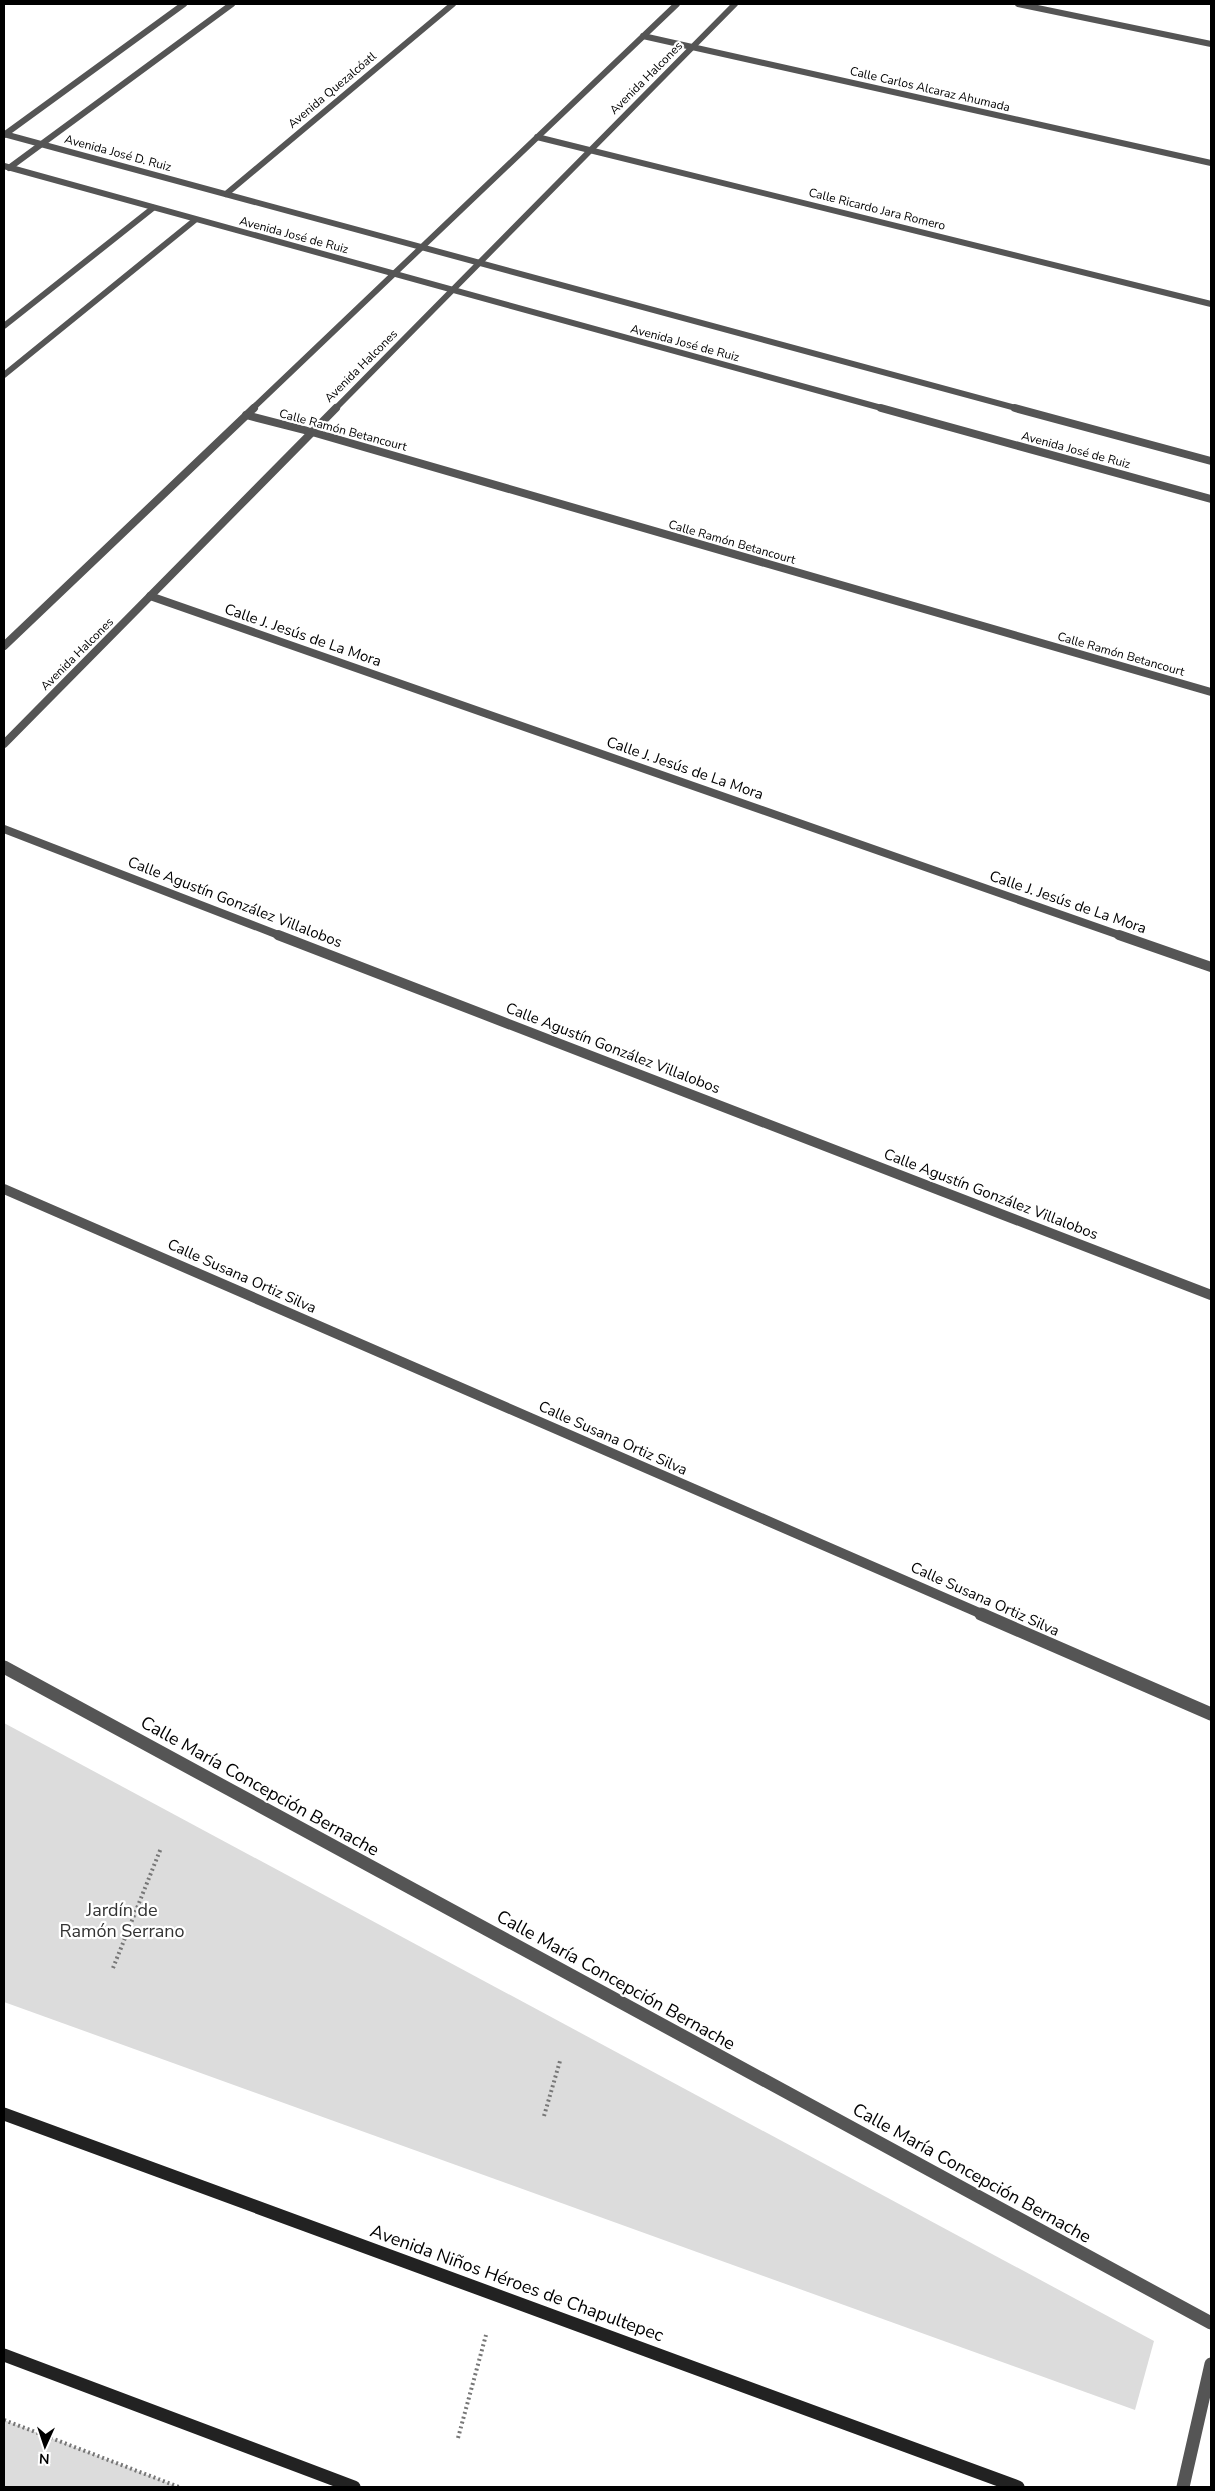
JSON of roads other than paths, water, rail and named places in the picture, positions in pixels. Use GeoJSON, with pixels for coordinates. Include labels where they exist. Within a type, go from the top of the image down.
{"type":"FeatureCollection","features":[{"type":"Feature","properties":{"kind":"main road","name":"Avenida Niños Héroes de Chapultepec"},"geometry":{"type":"LineString","coordinates":[[4,2114],[1018,2487]]}},
{"type":"Feature","properties":{"kind":"main road"},"geometry":{"type":"LineString","coordinates":[[4,2355],[354,2487]]}},
{"type":"Feature","properties":{"kind":"street"},"geometry":{"type":"LineString","coordinates":[[4,134],[184,4]]}},
{"type":"Feature","properties":{"kind":"street"},"geometry":{"type":"LineString","coordinates":[[6,167],[41,144],[232,4]]}},
{"type":"Feature","properties":{"kind":"street","name":"Avenida Quezalcóatl"},"geometry":{"type":"LineString","coordinates":[[226,194],[454,4]]}},
{"type":"Feature","properties":{"kind":"street"},"geometry":{"type":"LineString","coordinates":[[4,646],[676,4]]}},
{"type":"Feature","properties":{"kind":"street","name":"Avenida Halcones"},"geometry":{"type":"LineString","coordinates":[[4,744],[735,4]]}},
{"type":"Feature","properties":{"kind":"street"},"geometry":{"type":"LineString","coordinates":[[1018,4],[1211,44]]}},
{"type":"Feature","properties":{"kind":"street","name":"Calle Carlos Alcaraz Ahumada"},"geometry":{"type":"LineString","coordinates":[[643,36],[1211,163]]}},
{"type":"Feature","properties":{"kind":"street","name":"Avenida José D. Ruiz"},"geometry":{"type":"LineString","coordinates":[[4,134],[226,194]]}},
{"type":"Feature","properties":{"kind":"street","name":"Calle Ricardo Jara Romero"},"geometry":{"type":"LineString","coordinates":[[536,137],[1211,304]]}},
{"type":"Feature","properties":{"kind":"street"},"geometry":{"type":"LineString","coordinates":[[6,167],[153,208]]}},
{"type":"Feature","properties":{"kind":"street","name":"Avenida José de Ruiz"},"geometry":{"type":"LineString","coordinates":[[226,194],[1211,461]]}},
{"type":"Feature","properties":{"kind":"street"},"geometry":{"type":"LineString","coordinates":[[4,326],[153,208]]}},
{"type":"Feature","properties":{"kind":"street","name":"Avenida José de Ruiz"},"geometry":{"type":"LineString","coordinates":[[153,208],[1211,499]]}},
{"type":"Feature","properties":{"kind":"street"},"geometry":{"type":"LineString","coordinates":[[4,374],[195,220]]}},
{"type":"Feature","properties":{"kind":"street","name":"Calle Ramón Betancourt"},"geometry":{"type":"LineString","coordinates":[[246,415],[312,432],[1211,692]]}},
{"type":"Feature","properties":{"kind":"street","name":"Calle J. Jesús de La Mora"},"geometry":{"type":"LineString","coordinates":[[150,596],[1211,967]]}},
{"type":"Feature","properties":{"kind":"street","name":"Calle Agustín González Villalobos"},"geometry":{"type":"LineString","coordinates":[[4,829],[1211,1294]]}},
{"type":"Feature","properties":{"kind":"street","name":"Calle Susana Ortiz Silva"},"geometry":{"type":"LineString","coordinates":[[4,1189],[1211,1714]]}},
{"type":"Feature","properties":{"kind":"street","name":"Calle María Concepción Bernache"},"geometry":{"type":"LineString","coordinates":[[4,1667],[1211,2323]]}},
{"type":"Feature","properties":{"kind":"street"},"geometry":{"type":"LineString","coordinates":[[1183,2487],[1211,2364]]}},
{"type":"Feature","properties":{"kind":"park label","name":"Jardín de Ramón Serrano"},"geometry":{"type":"Point","coordinates":[122,1920]}}]}
